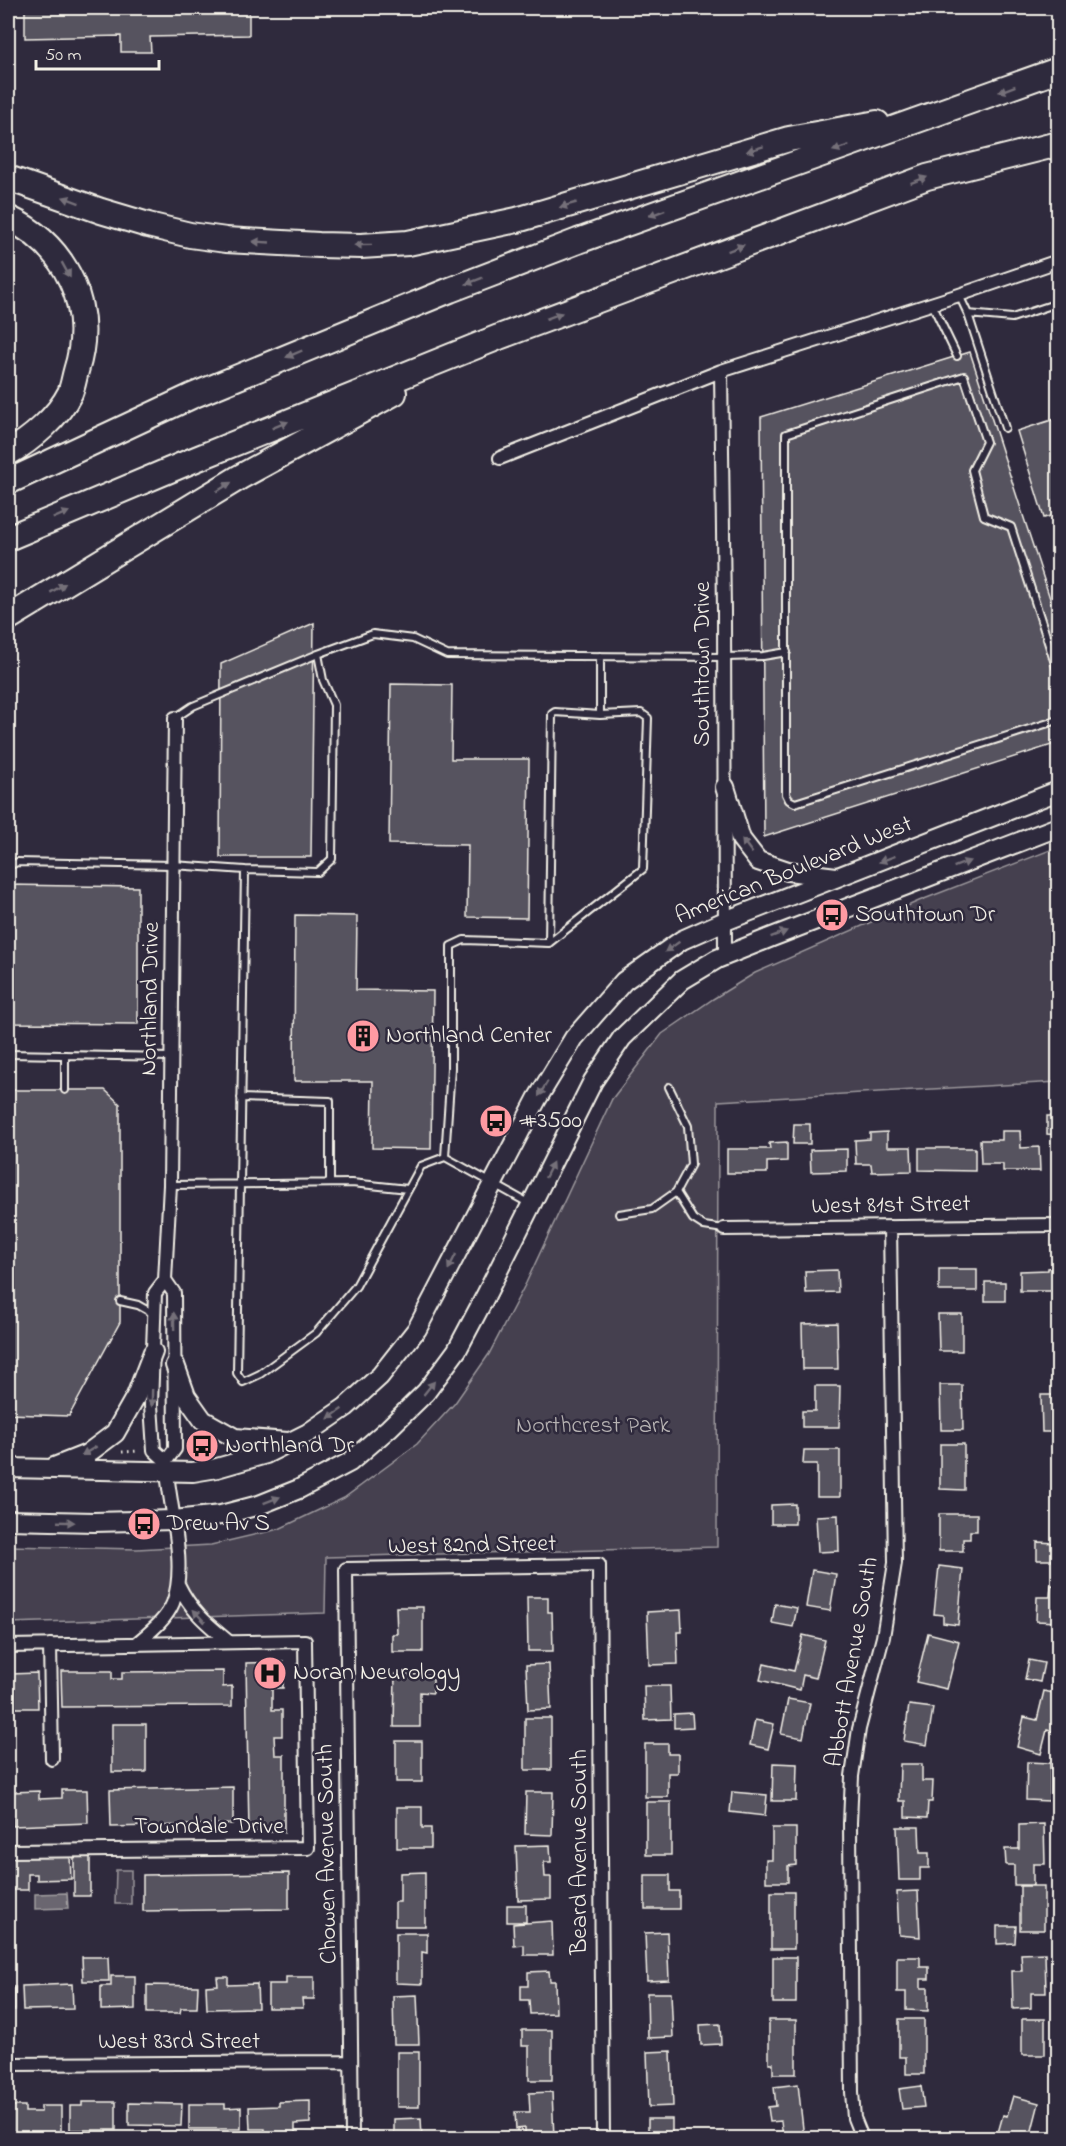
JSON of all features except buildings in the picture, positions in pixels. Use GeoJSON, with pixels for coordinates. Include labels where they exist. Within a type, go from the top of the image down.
{"type":"FeatureCollection","features":[{"type":"Feature","properties":{"kind":"highway"},"geometry":{"type":"LineString","coordinates":[[8,482],[192,396],[450,290],[667,209],[1059,70]]}},
{"type":"Feature","properties":{"kind":"highway"},"geometry":{"type":"LineString","coordinates":[[8,178],[101,211],[190,235],[226,240],[319,245],[361,246],[408,243],[517,220],[789,139],[956,108]]}},
{"type":"Feature","properties":{"kind":"highway"},"geometry":{"type":"LineString","coordinates":[[8,538],[196,459],[499,337],[927,177],[1059,144]]}},
{"type":"Feature","properties":{"kind":"highway"},"geometry":{"type":"LineString","coordinates":[[8,218],[48,245],[63,263],[81,313],[80,358],[70,392],[58,411],[38,431],[8,453]]}},
{"type":"Feature","properties":{"kind":"highway"},"geometry":{"type":"LineString","coordinates":[[8,618],[240,477],[499,337]]}},
{"type":"Feature","properties":{"kind":"main road"},"geometry":{"type":"LineString","coordinates":[[725,787],[741,839],[759,861],[788,871],[838,878]]}},
{"type":"Feature","properties":{"kind":"main road","name":"American Boulevard West"},"geometry":{"type":"LineString","coordinates":[[8,1468],[48,1470],[217,1468],[266,1454],[308,1434],[346,1407],[380,1377],[417,1329],[537,1099],[574,1038],[624,981],[682,940],[724,921],[1059,791]]}},
{"type":"Feature","properties":{"kind":"main road"},"geometry":{"type":"LineString","coordinates":[[8,1520],[94,1522],[174,1520],[221,1515],[259,1505],[299,1489],[350,1462],[426,1392],[457,1350],[593,1081],[622,1038],[682,980],[725,956],[1059,827]]}},
{"type":"Feature","properties":{"kind":"main road"},"geometry":{"type":"LineString","coordinates":[[48,1470],[87,1454],[115,1433],[136,1396],[153,1352]]}},
{"type":"Feature","properties":{"kind":"main road"},"geometry":{"type":"LineString","coordinates":[[175,1365],[186,1396],[203,1420],[235,1438],[290,1443]]}},
{"type":"Feature","properties":{"kind":"street"},"geometry":{"type":"LineString","coordinates":[[500,458],[721,371],[1059,261]]}},
{"type":"Feature","properties":{"kind":"street","name":"Southtown Drive"},"geometry":{"type":"LineString","coordinates":[[721,371],[725,657],[725,956]]}},
{"type":"Feature","properties":{"kind":"street","name":"Northland Drive"},"geometry":{"type":"LineString","coordinates":[[174,1520],[167,1467],[154,1450],[151,1405],[155,1293],[165,1280],[170,1185],[175,718]]}},
{"type":"Feature","properties":{"kind":"street","name":"West 81st Street"},"geometry":{"type":"LineString","coordinates":[[724,1228],[1059,1225]]}},
{"type":"Feature","properties":{"kind":"street","name":"Abbott Avenue South"},"geometry":{"type":"LineString","coordinates":[[862,2139],[854,2118],[852,2092],[850,1823],[852,1776],[859,1729],[883,1637],[895,1563],[890,1227]]}},
{"type":"Feature","properties":{"kind":"street","name":"Northland Drive"},"geometry":{"type":"LineString","coordinates":[[165,1280],[174,1293],[175,1365],[175,1449],[167,1467]]}},
{"type":"Feature","properties":{"kind":"street"},"geometry":{"type":"LineString","coordinates":[[136,1644],[162,1620],[172,1604],[178,1584],[174,1520]]}},
{"type":"Feature","properties":{"kind":"street","name":"West 82nd Street"},"geometry":{"type":"LineString","coordinates":[[346,1569],[599,1565]]}},
{"type":"Feature","properties":{"kind":"street","name":"Beard Avenue South"},"geometry":{"type":"LineString","coordinates":[[599,1565],[603,2139]]}},
{"type":"Feature","properties":{"kind":"street","name":"Chowen Avenue South"},"geometry":{"type":"LineString","coordinates":[[346,1569],[352,2139]]}},
{"type":"Feature","properties":{"kind":"street"},"geometry":{"type":"LineString","coordinates":[[178,1584],[187,1603],[194,1611],[229,1642]]}},
{"type":"Feature","properties":{"kind":"street","name":"Towndale Drive"},"geometry":{"type":"LineString","coordinates":[[8,1646],[305,1641],[308,1848],[8,1851]]}},
{"type":"Feature","properties":{"kind":"street"},"geometry":{"type":"LineString","coordinates":[[50,1645],[52,1759]]}},
{"type":"Feature","properties":{"kind":"street","name":"West 83rd Street"},"geometry":{"type":"LineString","coordinates":[[8,2064],[351,2062]]}},
{"type":"Feature","properties":{"kind":"lane"},"geometry":{"type":"LineString","coordinates":[[959,295],[968,314],[1005,428]]}},
{"type":"Feature","properties":{"kind":"lane"},"geometry":{"type":"LineString","coordinates":[[968,314],[1012,318],[1059,303]]}},
{"type":"Feature","properties":{"kind":"lane"},"geometry":{"type":"LineString","coordinates":[[932,304],[957,356]]}},
{"type":"Feature","properties":{"kind":"lane"},"geometry":{"type":"LineString","coordinates":[[1059,673],[1011,527],[984,516],[972,470],[986,441],[964,376],[786,434],[786,794],[789,800],[795,803],[1059,720]]}},
{"type":"Feature","properties":{"kind":"lane"},"geometry":{"type":"LineString","coordinates":[[175,718],[193,706],[318,654],[373,634],[413,639],[447,655],[725,657],[762,656],[787,652]]}},
{"type":"Feature","properties":{"kind":"lane"},"geometry":{"type":"LineString","coordinates":[[8,867],[17,862],[173,865],[318,872],[332,859],[334,705],[323,680],[318,654]]}},
{"type":"Feature","properties":{"kind":"lane"},"geometry":{"type":"LineString","coordinates":[[600,656],[600,715]]}},
{"type":"Feature","properties":{"kind":"lane"},"geometry":{"type":"LineString","coordinates":[[445,1157],[451,1068],[451,946],[464,940],[549,943],[643,868],[648,718],[641,713],[600,715],[555,712],[550,718],[549,943]]}},
{"type":"Feature","properties":{"kind":"lane"},"geometry":{"type":"LineString","coordinates":[[245,870],[237,1373],[243,1382],[260,1374],[316,1333],[356,1286],[421,1166],[445,1157],[531,1205]]}},
{"type":"Feature","properties":{"kind":"lane"},"geometry":{"type":"LineString","coordinates":[[8,1054],[171,1057]]}},
{"type":"Feature","properties":{"kind":"lane"},"geometry":{"type":"LineString","coordinates":[[65,1055],[65,1090]]}},
{"type":"Feature","properties":{"kind":"lane"},"geometry":{"type":"LineString","coordinates":[[620,1214],[652,1209],[676,1192],[691,1164],[687,1126],[669,1087]]}},
{"type":"Feature","properties":{"kind":"lane"},"geometry":{"type":"LineString","coordinates":[[241,1098],[330,1101],[330,1184]]}},
{"type":"Feature","properties":{"kind":"lane"},"geometry":{"type":"LineString","coordinates":[[170,1185],[352,1183],[408,1189]]}},
{"type":"Feature","properties":{"kind":"lane"},"geometry":{"type":"LineString","coordinates":[[676,1192],[693,1219],[704,1226],[724,1228]]}},
{"type":"Feature","properties":{"kind":"lane"},"geometry":{"type":"LineString","coordinates":[[120,1301],[138,1305],[154,1314]]}},
{"type":"Feature","properties":{"kind":"path"},"geometry":{"type":"LineString","coordinates":[[190,1449],[219,1442]]}},
{"type":"Feature","properties":{"kind":"path"},"geometry":{"type":"LineString","coordinates":[[114,1452],[141,1451]]}},
{"type":"Feature","properties":{"kind":"green space","name":"Northcrest Park"},"geometry":{"type":"Polygon","coordinates":[[[1058,847],[1058,1082],[718,1101],[717,1547],[326,1557],[325,1613],[8,1623],[8,1546],[137,1549],[211,1545],[279,1529],[344,1498],[417,1444],[455,1403],[489,1354],[526,1283],[612,1099],[662,1034],[755,973],[919,901],[1058,847]]]}},
{"type":"Feature","properties":{"kind":"green space"},"geometry":{"type":"Polygon","coordinates":[[[116,1870],[131,1870],[131,1904],[115,1904],[116,1870]]]}},
{"type":"Feature","properties":{"kind":"shaded area"},"geometry":{"type":"Polygon","coordinates":[[[67,1893],[68,1908],[35,1909],[35,1894],[67,1893]]]}},
{"type":"Feature","properties":{"kind":"place","name":"Southtown Dr"},"geometry":{"type":"Point","coordinates":[832,915]}},
{"type":"Feature","properties":{"kind":"place","name":"Northland Center"},"geometry":{"type":"Point","coordinates":[363,1036]}},
{"type":"Feature","properties":{"kind":"place","name":"#3500"},"geometry":{"type":"Point","coordinates":[496,1121]}},
{"type":"Feature","properties":{"kind":"place","name":"Northland Dr"},"geometry":{"type":"Point","coordinates":[202,1446]}},
{"type":"Feature","properties":{"kind":"place","name":"Drew Av S"},"geometry":{"type":"Point","coordinates":[144,1524]}},
{"type":"Feature","properties":{"kind":"place","name":"Noran Neurology"},"geometry":{"type":"Point","coordinates":[270,1673]}}]}
